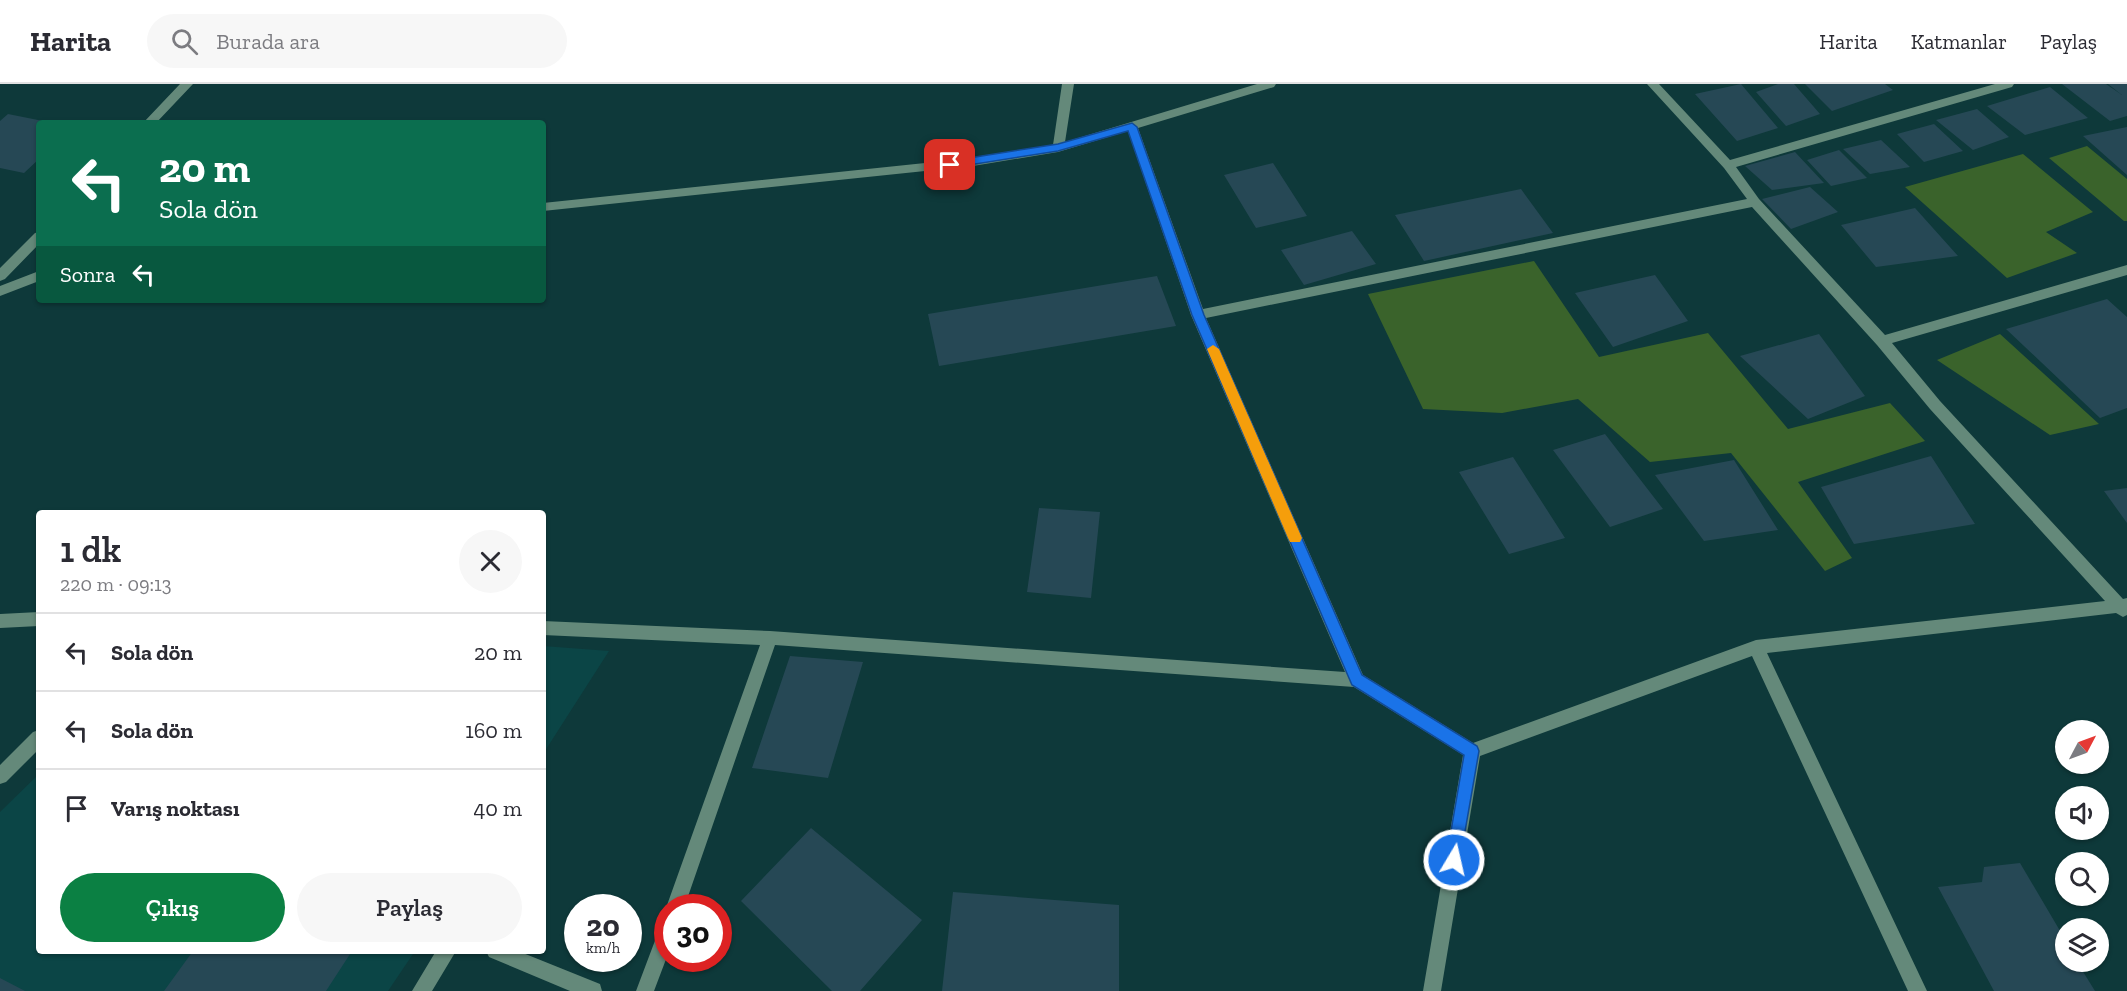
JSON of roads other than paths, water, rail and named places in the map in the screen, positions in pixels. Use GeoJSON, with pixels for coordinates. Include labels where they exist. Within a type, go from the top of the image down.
{"type":"FeatureCollection","features":[{"type":"Feature","properties":{"kind":"street"},"geometry":{"type":"LineString","coordinates":[[152,120],[187,84]]}},
{"type":"Feature","properties":{"kind":"street"},"geometry":{"type":"LineString","coordinates":[[1058,148],[1068,84]]}},
{"type":"Feature","properties":{"kind":"street"},"geometry":{"type":"LineString","coordinates":[[546,207],[973,162],[1058,148],[1270,84]]}},
{"type":"Feature","properties":{"kind":"street"},"geometry":{"type":"LineString","coordinates":[[1653,84],[1728,165],[1755,202],[1882,340],[1935,405],[2125,608]]}},
{"type":"Feature","properties":{"kind":"street"},"geometry":{"type":"LineString","coordinates":[[1728,165],[2008,84]]}},
{"type":"Feature","properties":{"kind":"street"},"geometry":{"type":"LineString","coordinates":[[1132,127],[1198,315],[1357,680]]}},
{"type":"Feature","properties":{"kind":"street"},"geometry":{"type":"LineString","coordinates":[[1198,315],[1755,202]]}},
{"type":"Feature","properties":{"kind":"street"},"geometry":{"type":"LineString","coordinates":[[0,276],[36,239]]}},
{"type":"Feature","properties":{"kind":"street"},"geometry":{"type":"LineString","coordinates":[[1882,340],[2127,270]]}},
{"type":"Feature","properties":{"kind":"street"},"geometry":{"type":"LineString","coordinates":[[0,291],[36,277]]}},
{"type":"Feature","properties":{"kind":"street"},"geometry":{"type":"LineString","coordinates":[[1472,751],[1756,647],[2125,608]]}},
{"type":"Feature","properties":{"kind":"street"},"geometry":{"type":"LineString","coordinates":[[0,621],[36,619]]}},
{"type":"Feature","properties":{"kind":"street"},"geometry":{"type":"LineString","coordinates":[[546,628],[770,638],[1357,680],[1472,751]]}},
{"type":"Feature","properties":{"kind":"street"},"geometry":{"type":"LineString","coordinates":[[680,894],[770,638]]}},
{"type":"Feature","properties":{"kind":"street"},"geometry":{"type":"LineString","coordinates":[[1756,647],[1918,991]]}},
{"type":"Feature","properties":{"kind":"street"},"geometry":{"type":"LineString","coordinates":[[0,776],[36,741]]}},
{"type":"Feature","properties":{"kind":"street"},"geometry":{"type":"LineString","coordinates":[[1432,991],[1472,751]]}},
{"type":"Feature","properties":{"kind":"street"},"geometry":{"type":"LineString","coordinates":[[422,991],[445,954]]}},
{"type":"Feature","properties":{"kind":"street"},"geometry":{"type":"LineString","coordinates":[[502,954],[593,991]]}},
{"type":"Feature","properties":{"kind":"street"},"geometry":{"type":"LineString","coordinates":[[645,991],[654,966]]}}]}
